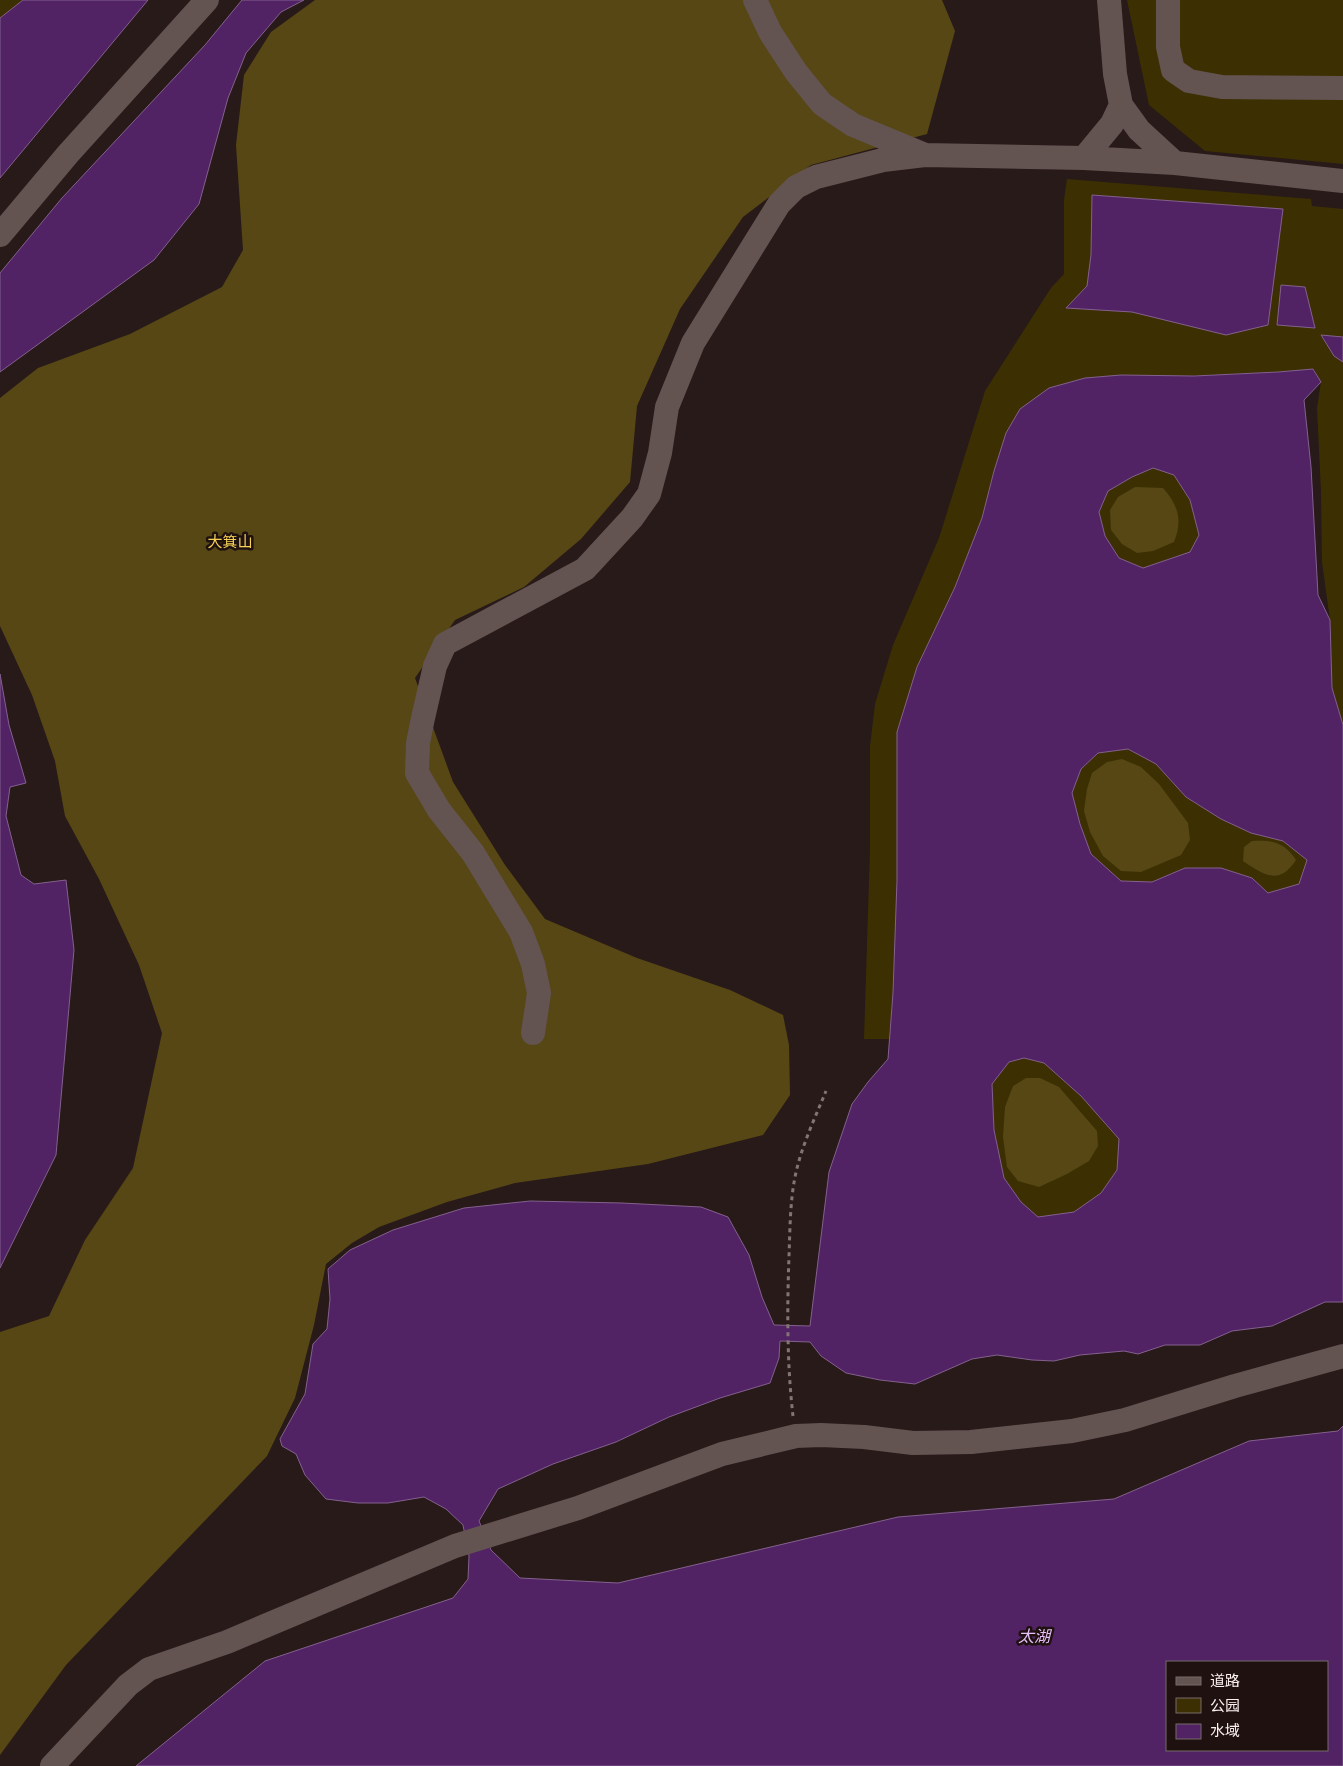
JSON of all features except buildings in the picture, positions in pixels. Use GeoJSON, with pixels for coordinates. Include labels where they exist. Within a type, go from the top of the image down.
{"type":"FeatureCollection","features":[{"type":"Feature","properties":{"kind":"street"},"geometry":{"type":"LineString","coordinates":[[0,235],[68,154],[206,0]]}},
{"type":"Feature","properties":{"kind":"street"},"geometry":{"type":"LineString","coordinates":[[755,0],[770,32],[796,72],[822,104],[854,124],[925,155]]}},
{"type":"Feature","properties":{"kind":"street"},"geometry":{"type":"LineString","coordinates":[[1109,0],[1115,74],[1121,105],[1139,130],[1175,163]]}},
{"type":"Feature","properties":{"kind":"street"},"geometry":{"type":"LineString","coordinates":[[1168,0],[1168,47],[1173,70],[1189,81],[1222,87],[1343,88]]}},
{"type":"Feature","properties":{"kind":"street"},"geometry":{"type":"LineString","coordinates":[[1084,158],[1112,124],[1121,105]]}},
{"type":"Feature","properties":{"kind":"street"},"geometry":{"type":"LineString","coordinates":[[533,1033],[539,993],[533,964],[520,932],[473,853],[438,810],[418,773],[418,743],[435,666],[445,644],[585,569],[650,494],[660,453],[667,407],[693,342],[779,204],[796,187],[816,177],[883,160],[925,155],[1084,158],[1175,163],[1343,181]]}},
{"type":"Feature","properties":{"kind":"street"},"geometry":{"type":"LineString","coordinates":[[52,1766],[128,1685],[149,1669],[227,1642],[455,1546],[578,1508],[722,1454],[796,1436],[864,1437],[913,1443],[972,1442],[1072,1432],[1125,1420],[1234,1386],[1343,1356]]}},
{"type":"Feature","properties":{"kind":"path"},"geometry":{"type":"LineString","coordinates":[[796,1436],[789,1378],[788,1294],[790,1230],[795,1176],[826,1091]]}},
{"type":"Feature","properties":{"kind":"green space"},"geometry":{"type":"Polygon","coordinates":[[[0,0],[23,0],[0,18],[0,0]]]}},
{"type":"Feature","properties":{"kind":"green space","name":"大箕山"},"geometry":{"type":"Polygon","coordinates":[[[315,0],[942,0],[955,31],[927,134],[811,165],[743,217],[680,309],[637,406],[630,482],[581,539],[524,587],[455,620],[415,678],[453,782],[505,865],[545,919],[637,958],[730,990],[783,1015],[789,1045],[790,1095],[763,1135],[648,1164],[515,1183],[447,1202],[379,1227],[352,1243],[326,1264],[314,1325],[295,1398],[267,1456],[66,1665],[0,1755],[0,1332],[49,1316],[85,1240],[133,1168],[162,1033],[139,965],[99,879],[65,816],[55,761],[32,695],[0,626],[0,398],[38,368],[130,334],[222,287],[243,250],[236,145],[244,75],[271,32],[315,0]]]}},
{"type":"Feature","properties":{"kind":"green space"},"geometry":{"type":"Polygon","coordinates":[[[1127,0],[1343,0],[1343,164],[1205,151],[1149,105],[1127,0]]]}},
{"type":"Feature","properties":{"kind":"green space"},"geometry":{"type":"Polygon","coordinates":[[[1067,179],[1311,199],[1312,206],[1343,209],[1343,337],[1321,336],[1334,356],[1343,362],[1343,725],[1332,688],[1330,620],[1322,562],[1317,408],[1321,382],[1314,369],[1159,377],[994,471],[982,518],[897,731],[897,880],[893,993],[889,1039],[864,1039],[870,850],[870,746],[875,704],[893,645],[939,538],[985,391],[1051,288],[1064,274],[1064,200],[1067,179]]]}},
{"type":"Feature","properties":{"kind":"green space"},"geometry":{"type":"Polygon","coordinates":[[[1153,468],[1174,475],[1190,500],[1199,535],[1190,552],[1143,568],[1119,558],[1105,536],[1099,512],[1108,491],[1132,477],[1153,468]]]}},
{"type":"Feature","properties":{"kind":"green space"},"geometry":{"type":"Polygon","coordinates":[[[1135,487],[1163,488],[1168,494],[1175,507],[1178,520],[1177,534],[1174,542],[1153,551],[1137,553],[1122,544],[1111,530],[1110,510],[1118,497],[1135,487]]]}},
{"type":"Feature","properties":{"kind":"green space"},"geometry":{"type":"Polygon","coordinates":[[[1128,749],[1156,764],[1186,797],[1221,819],[1251,833],[1283,841],[1307,860],[1299,885],[1268,893],[1252,878],[1220,868],[1185,868],[1152,882],[1121,881],[1091,854],[1080,824],[1072,793],[1081,769],[1098,753],[1128,749]]]}},
{"type":"Feature","properties":{"kind":"green space"},"geometry":{"type":"Polygon","coordinates":[[[1122,759],[1141,767],[1159,784],[1188,823],[1190,840],[1181,855],[1141,872],[1121,871],[1103,856],[1090,832],[1084,811],[1087,789],[1092,773],[1107,762],[1122,759]]]}},
{"type":"Feature","properties":{"kind":"green space"},"geometry":{"type":"Polygon","coordinates":[[[1252,841],[1277,843],[1287,849],[1296,860],[1284,873],[1271,876],[1265,874],[1243,861],[1244,847],[1252,841]]]}},
{"type":"Feature","properties":{"kind":"green space"},"geometry":{"type":"Polygon","coordinates":[[[1024,1058],[1044,1063],[1081,1096],[1119,1139],[1117,1170],[1101,1193],[1074,1212],[1038,1217],[1021,1202],[1004,1178],[994,1130],[992,1084],[1009,1062],[1024,1058]]]}},
{"type":"Feature","properties":{"kind":"green space"},"geometry":{"type":"Polygon","coordinates":[[[1026,1078],[1040,1078],[1059,1087],[1097,1131],[1098,1146],[1089,1161],[1039,1187],[1018,1181],[1007,1167],[1003,1137],[1005,1107],[1013,1086],[1026,1078]]]}},
{"type":"Feature","properties":{"kind":"water"},"geometry":{"type":"Polygon","coordinates":[[[23,0],[148,0],[0,178],[0,18],[23,0]]]}},
{"type":"Feature","properties":{"kind":"water"},"geometry":{"type":"Polygon","coordinates":[[[242,0],[304,0],[281,12],[246,53],[228,98],[199,204],[154,260],[0,372],[0,273],[62,198],[205,45],[242,0]]]}},
{"type":"Feature","properties":{"kind":"water"},"geometry":{"type":"Polygon","coordinates":[[[1092,195],[1283,209],[1268,325],[1226,335],[1132,312],[1066,308],[1087,286],[1091,255],[1092,195]]]}},
{"type":"Feature","properties":{"kind":"water"},"geometry":{"type":"Polygon","coordinates":[[[1281,285],[1305,287],[1315,328],[1277,325],[1281,285]]]}},
{"type":"Feature","properties":{"kind":"water"},"geometry":{"type":"Polygon","coordinates":[[[1321,335],[1343,337],[1343,362],[1334,356],[1321,335]]]}},
{"type":"Feature","properties":{"kind":"water","name":"太湖"},"geometry":{"type":"Polygon","coordinates":[[[1313,369],[1321,382],[1304,400],[1311,467],[1318,595],[1330,620],[1332,688],[1343,725],[1343,1302],[1325,1302],[1272,1326],[1232,1331],[1200,1345],[1165,1345],[1138,1354],[1124,1351],[1080,1355],[1054,1361],[997,1355],[972,1359],[915,1384],[880,1380],[846,1373],[821,1356],[810,1342],[780,1341],[779,1358],[770,1383],[720,1398],[669,1417],[616,1442],[553,1464],[498,1489],[479,1521],[491,1550],[520,1578],[618,1583],[898,1517],[1114,1499],[1249,1441],[1338,1431],[1343,1426],[1343,1766],[136,1766],[265,1661],[453,1598],[468,1579],[469,1556],[463,1525],[446,1509],[424,1497],[388,1503],[358,1503],[326,1499],[305,1475],[296,1454],[282,1446],[280,1439],[305,1394],[313,1344],[327,1329],[330,1299],[328,1269],[350,1250],[393,1230],[464,1208],[530,1201],[701,1207],[728,1217],[749,1255],[762,1297],[774,1325],[810,1326],[829,1172],[852,1104],[888,1059],[893,993],[897,880],[897,732],[917,667],[955,587],[982,518],[1006,433],[1020,409],[1049,388],[1085,378],[1121,375],[1194,376],[1313,369]],[[1153,468],[1132,477],[1108,491],[1099,512],[1105,536],[1119,558],[1143,568],[1190,552],[1199,535],[1190,500],[1174,475],[1153,468]],[[1128,749],[1098,753],[1081,769],[1072,793],[1080,824],[1091,854],[1121,881],[1152,882],[1185,868],[1221,868],[1252,878],[1268,893],[1299,884],[1307,860],[1283,841],[1251,833],[1221,819],[1186,797],[1156,764],[1128,749]],[[1024,1058],[1009,1062],[992,1084],[994,1130],[1004,1178],[1021,1202],[1038,1217],[1074,1212],[1101,1193],[1117,1170],[1119,1139],[1081,1096],[1044,1063],[1024,1058]]]}},
{"type":"Feature","properties":{"kind":"water"},"geometry":{"type":"Polygon","coordinates":[[[0,674],[9,725],[26,783],[10,787],[6,816],[21,875],[34,884],[66,880],[74,950],[56,1155],[0,1268],[0,674]]]}}]}
